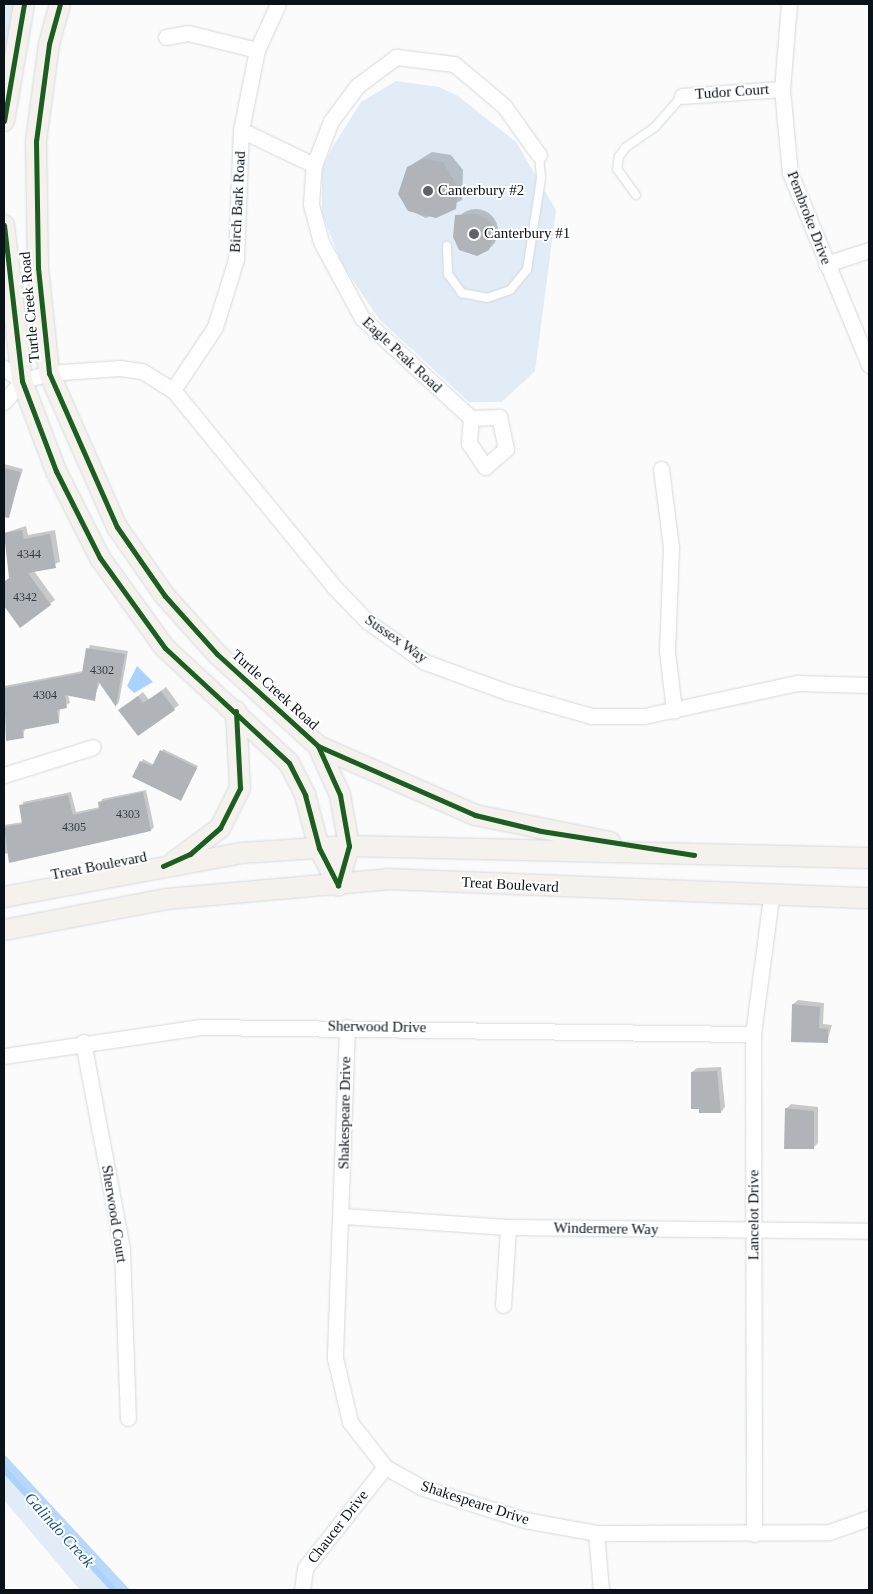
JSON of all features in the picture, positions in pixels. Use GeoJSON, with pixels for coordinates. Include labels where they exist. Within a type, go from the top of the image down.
{"type":"FeatureCollection","features":[{"type":"Feature","properties":{"kind":"main road"},"geometry":{"type":"LineString","coordinates":[[4,120],[24,4]]}},
{"type":"Feature","properties":{"kind":"main road","name":"Turtle Creek Road"},"geometry":{"type":"LineString","coordinates":[[60,4],[49,44],[36,141],[38,268],[49,374],[118,528],[165,596],[217,654],[318,746],[340,795],[350,846],[338,885]]}},
{"type":"Feature","properties":{"kind":"main road","name":"Turtle Creek Road"},"geometry":{"type":"LineString","coordinates":[[4,225],[22,382],[56,471],[100,558],[165,648],[236,711],[289,763],[305,795],[319,848],[338,885]]}},
{"type":"Feature","properties":{"kind":"main road"},"geometry":{"type":"LineString","coordinates":[[163,866],[190,854],[220,828],[240,788],[236,711]]}},
{"type":"Feature","properties":{"kind":"main road"},"geometry":{"type":"LineString","coordinates":[[318,746],[475,815],[541,831],[694,856]]}},
{"type":"Feature","properties":{"kind":"main road","name":"Treat Boulevard"},"geometry":{"type":"LineString","coordinates":[[4,897],[163,866],[241,854],[350,846],[694,856],[869,858]]}},
{"type":"Feature","properties":{"kind":"main road","name":"Treat Boulevard"},"geometry":{"type":"LineString","coordinates":[[4,930],[166,899],[388,879],[771,897],[864,894]]}},
{"type":"Feature","properties":{"kind":"street","name":"Birch Bark Road"},"geometry":{"type":"LineString","coordinates":[[173,390],[215,327],[236,259],[241,130],[257,50],[278,4]]}},
{"type":"Feature","properties":{"kind":"street","name":"Pembroke Drive"},"geometry":{"type":"LineString","coordinates":[[789,4],[782,89],[790,173],[869,365]]}},
{"type":"Feature","properties":{"kind":"street"},"geometry":{"type":"LineString","coordinates":[[166,37],[188,33],[257,50]]}},
{"type":"Feature","properties":{"kind":"street","name":"Eagle Peak Road"},"geometry":{"type":"LineString","coordinates":[[471,418],[362,318],[321,242],[311,204],[314,165],[332,121],[357,86],[396,57],[454,64],[504,106],[540,155]]}},
{"type":"Feature","properties":{"kind":"street","name":"Tudor Court"},"geometry":{"type":"LineString","coordinates":[[682,96],[782,89]]}},
{"type":"Feature","properties":{"kind":"street"},"geometry":{"type":"LineString","coordinates":[[241,130],[314,165]]}},
{"type":"Feature","properties":{"kind":"street"},"geometry":{"type":"LineString","coordinates":[[826,264],[869,250]]}},
{"type":"Feature","properties":{"kind":"street"},"geometry":{"type":"LineString","coordinates":[[4,368],[22,382],[4,402]]}},
{"type":"Feature","properties":{"kind":"street","name":"Sussex Way"},"geometry":{"type":"LineString","coordinates":[[22,382],[49,374],[120,368],[142,371],[173,390],[334,587],[367,621],[425,662],[591,716],[644,716],[797,683],[869,685]]}},
{"type":"Feature","properties":{"kind":"street"},"geometry":{"type":"LineString","coordinates":[[661,469],[672,547],[667,651],[674,711]]}},
{"type":"Feature","properties":{"kind":"street"},"geometry":{"type":"LineString","coordinates":[[4,775],[93,746]]}},
{"type":"Feature","properties":{"kind":"street","name":"Lancelot Drive"},"geometry":{"type":"LineString","coordinates":[[754,1534],[753,1034],[771,897]]}},
{"type":"Feature","properties":{"kind":"street","name":"Sherwood Drive"},"geometry":{"type":"LineString","coordinates":[[4,1056],[82,1042],[200,1027],[347,1027],[753,1034]]}},
{"type":"Feature","properties":{"kind":"street","name":"Shakespeare Drive"},"geometry":{"type":"LineString","coordinates":[[347,1027],[343,1216],[335,1358],[350,1422],[384,1467],[423,1488],[497,1511],[596,1533],[754,1534],[829,1532],[869,1518]]}},
{"type":"Feature","properties":{"kind":"street","name":"Sherwood Court"},"geometry":{"type":"LineString","coordinates":[[82,1042],[122,1249],[128,1418]]}},
{"type":"Feature","properties":{"kind":"street","name":"Windermere Way"},"geometry":{"type":"LineString","coordinates":[[343,1216],[508,1227],[754,1232],[869,1231]]}},
{"type":"Feature","properties":{"kind":"street"},"geometry":{"type":"LineString","coordinates":[[503,1305],[508,1227]]}},
{"type":"Feature","properties":{"kind":"street","name":"Chaucer Drive"},"geometry":{"type":"LineString","coordinates":[[302,1590],[305,1568],[384,1467]]}},
{"type":"Feature","properties":{"kind":"street"},"geometry":{"type":"LineString","coordinates":[[596,1533],[601,1590]]}},
{"type":"Feature","properties":{"kind":"lane"},"geometry":{"type":"LineString","coordinates":[[636,195],[617,169],[619,157],[625,148],[656,127],[682,96]]}},
{"type":"Feature","properties":{"kind":"lane"},"geometry":{"type":"LineString","coordinates":[[447,246],[448,274],[462,293],[486,298],[510,290],[527,270],[541,178],[540,155]]}},
{"type":"Feature","properties":{"kind":"shaded area"},"geometry":{"type":"Polygon","coordinates":[[[4,4],[17,4],[4,121],[4,4]]]}},
{"type":"Feature","properties":{"kind":"shaded area"},"geometry":{"type":"Polygon","coordinates":[[[396,81],[439,87],[458,96],[516,142],[556,210],[535,371],[502,402],[469,402],[379,319],[342,264],[322,214],[322,169],[332,148],[361,102],[396,81]]]}},
{"type":"Feature","properties":{"kind":"shaded area"},"geometry":{"type":"Polygon","coordinates":[[[137,666],[153,682],[134,693],[127,686],[137,666]]]}},
{"type":"Feature","properties":{"kind":"shaded area"},"geometry":{"type":"Polygon","coordinates":[[[4,1454],[130,1590],[114,1590],[4,1469],[4,1454]]]}},
{"type":"Feature","properties":{"kind":"shaded area"},"geometry":{"type":"Polygon","coordinates":[[[4,1469],[114,1590],[80,1590],[4,1500],[4,1469]]]}},
{"type":"Feature","properties":{"kind":"building","name":"Canterbury #2"},"geometry":{"type":"Polygon","coordinates":[[[424,159],[443,162],[458,188],[456,209],[436,218],[408,211],[398,194],[407,167],[424,159]]]}},
{"type":"Feature","properties":{"kind":"building","name":"Canterbury #1"},"geometry":{"type":"Polygon","coordinates":[[[476,214],[489,220],[495,232],[489,250],[477,256],[459,250],[453,237],[455,215],[476,214]]]}},
{"type":"Feature","properties":{"kind":"building"},"geometry":{"type":"Polygon","coordinates":[[[4,468],[21,472],[9,518],[4,517],[4,468]]]}},
{"type":"Feature","properties":{"kind":"building"},"geometry":{"type":"Polygon","coordinates":[[[22,530],[24,539],[50,534],[56,568],[28,573],[51,605],[20,628],[4,606],[4,582],[9,578],[4,533],[22,530]]]}},
{"type":"Feature","properties":{"kind":"building"},"geometry":{"type":"Polygon","coordinates":[[[86,648],[125,654],[116,707],[98,681],[95,701],[65,695],[67,708],[57,710],[59,723],[22,730],[24,738],[6,741],[4,688],[82,673],[86,648]]]}},
{"type":"Feature","properties":{"kind":"building"},"geometry":{"type":"Polygon","coordinates":[[[161,691],[175,710],[138,736],[118,710],[138,696],[143,703],[161,691]]]}},
{"type":"Feature","properties":{"kind":"building"},"geometry":{"type":"Polygon","coordinates":[[[160,750],[197,768],[181,801],[132,777],[140,761],[152,766],[160,750]]]}},
{"type":"Feature","properties":{"kind":"building"},"geometry":{"type":"Polygon","coordinates":[[[143,792],[151,831],[9,863],[4,827],[22,824],[19,805],[68,795],[73,815],[99,809],[98,802],[143,792]]]}},
{"type":"Feature","properties":{"kind":"building"},"geometry":{"type":"Polygon","coordinates":[[[792,1004],[820,1007],[819,1028],[828,1029],[828,1043],[791,1042],[792,1004]]]}},
{"type":"Feature","properties":{"kind":"building"},"geometry":{"type":"Polygon","coordinates":[[[717,1071],[721,1113],[699,1113],[699,1109],[691,1109],[691,1072],[717,1071]]]}},
{"type":"Feature","properties":{"kind":"building"},"geometry":{"type":"Polygon","coordinates":[[[785,1108],[814,1111],[814,1149],[784,1149],[785,1108]]]}},
{"type":"Feature","properties":{"kind":"waterway","name":"Galindo Creek"},"geometry":{"type":"LineString","coordinates":[[4,1469],[114,1590]]}},
{"type":"Feature","properties":{"kind":"cycle path"},"geometry":{"type":"LineString","coordinates":[[4,121],[24,4]]}},
{"type":"Feature","properties":{"kind":"cycle path"},"geometry":{"type":"LineString","coordinates":[[60,4],[49,44],[36,141],[38,268],[49,373],[117,527],[165,596],[217,654],[318,746],[340,795],[349,846],[338,885]]}},
{"type":"Feature","properties":{"kind":"cycle path"},"geometry":{"type":"LineString","coordinates":[[4,225],[22,381],[56,471],[100,558],[165,648],[289,763],[305,795],[319,848],[338,885]]}},
{"type":"Feature","properties":{"kind":"cycle path"},"geometry":{"type":"LineString","coordinates":[[163,866],[190,854],[220,828],[240,788],[236,711]]}},
{"type":"Feature","properties":{"kind":"cycle path"},"geometry":{"type":"LineString","coordinates":[[318,746],[475,815],[541,831],[694,855]]}},
{"type":"Feature","properties":{"kind":"place","name":"Canterbury #2"},"geometry":{"type":"Point","coordinates":[428,191]}},
{"type":"Feature","properties":{"kind":"place","name":"Canterbury #1"},"geometry":{"type":"Point","coordinates":[474,234]}}]}
